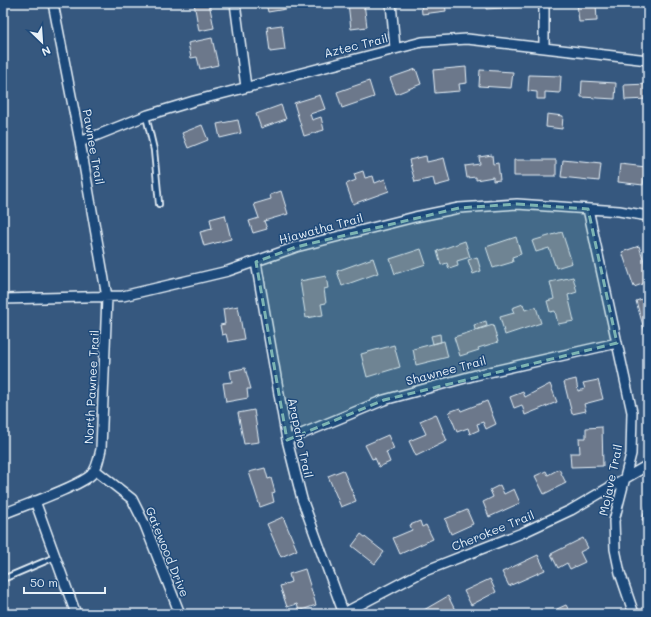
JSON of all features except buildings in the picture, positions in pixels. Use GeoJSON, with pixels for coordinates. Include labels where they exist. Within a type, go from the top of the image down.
{"type":"FeatureCollection","features":[{"type":"Feature","properties":{"kind":"street","name":"Pawnee Trail"},"geometry":{"type":"LineString","coordinates":[[53,3],[60,31],[106,297]]}},
{"type":"Feature","properties":{"kind":"street"},"geometry":{"type":"LineString","coordinates":[[235,3],[246,87]]}},
{"type":"Feature","properties":{"kind":"street"},"geometry":{"type":"LineString","coordinates":[[392,3],[395,48]]}},
{"type":"Feature","properties":{"kind":"street"},"geometry":{"type":"LineString","coordinates":[[544,3],[544,47]]}},
{"type":"Feature","properties":{"kind":"street","name":"Aztec Trail"},"geometry":{"type":"LineString","coordinates":[[80,142],[146,116],[246,87],[422,42],[447,39],[490,41],[648,60]]}},
{"type":"Feature","properties":{"kind":"street","name":"Hiawatha Trail"},"geometry":{"type":"LineString","coordinates":[[3,299],[124,296],[197,280],[256,262],[296,247],[415,217],[459,208],[517,204],[619,211],[648,216]]}},
{"type":"Feature","properties":{"kind":"street","name":"Mojave Trail"},"geometry":{"type":"LineString","coordinates":[[588,209],[632,412],[631,454],[614,521],[615,549],[620,573],[634,614]]}},
{"type":"Feature","properties":{"kind":"street","name":"Arapaho Trail"},"geometry":{"type":"LineString","coordinates":[[256,262],[287,440],[302,499],[344,613]]}},
{"type":"Feature","properties":{"kind":"street","name":"North Pawnee Trail"},"geometry":{"type":"LineString","coordinates":[[95,470],[101,449],[107,312],[106,297]]}},
{"type":"Feature","properties":{"kind":"street","name":"Shawnee Trail"},"geometry":{"type":"LineString","coordinates":[[287,440],[384,400],[476,375],[617,343]]}},
{"type":"Feature","properties":{"kind":"street","name":"Cherokee Trail"},"geometry":{"type":"LineString","coordinates":[[344,613],[422,572],[522,533],[571,510],[648,465]]}},
{"type":"Feature","properties":{"kind":"street"},"geometry":{"type":"LineString","coordinates":[[3,514],[78,483],[90,476],[95,470]]}},
{"type":"Feature","properties":{"kind":"street","name":"Gatewood Drive"},"geometry":{"type":"LineString","coordinates":[[95,470],[132,499],[145,525],[180,614]]}},
{"type":"Feature","properties":{"kind":"street"},"geometry":{"type":"LineString","coordinates":[[35,501],[76,614]]}},
{"type":"Feature","properties":{"kind":"lane"},"geometry":{"type":"LineString","coordinates":[[146,116],[154,150],[160,204]]}},
{"type":"Feature","properties":{"kind":"lane"},"geometry":{"type":"LineString","coordinates":[[3,579],[55,557]]}},
{"type":"Feature","properties":{"kind":"highlighted area"},"geometry":{"type":"Polygon","coordinates":[[[517,204],[588,209],[617,343],[384,400],[287,440],[256,262],[296,247],[459,208],[517,204]]]}}]}
